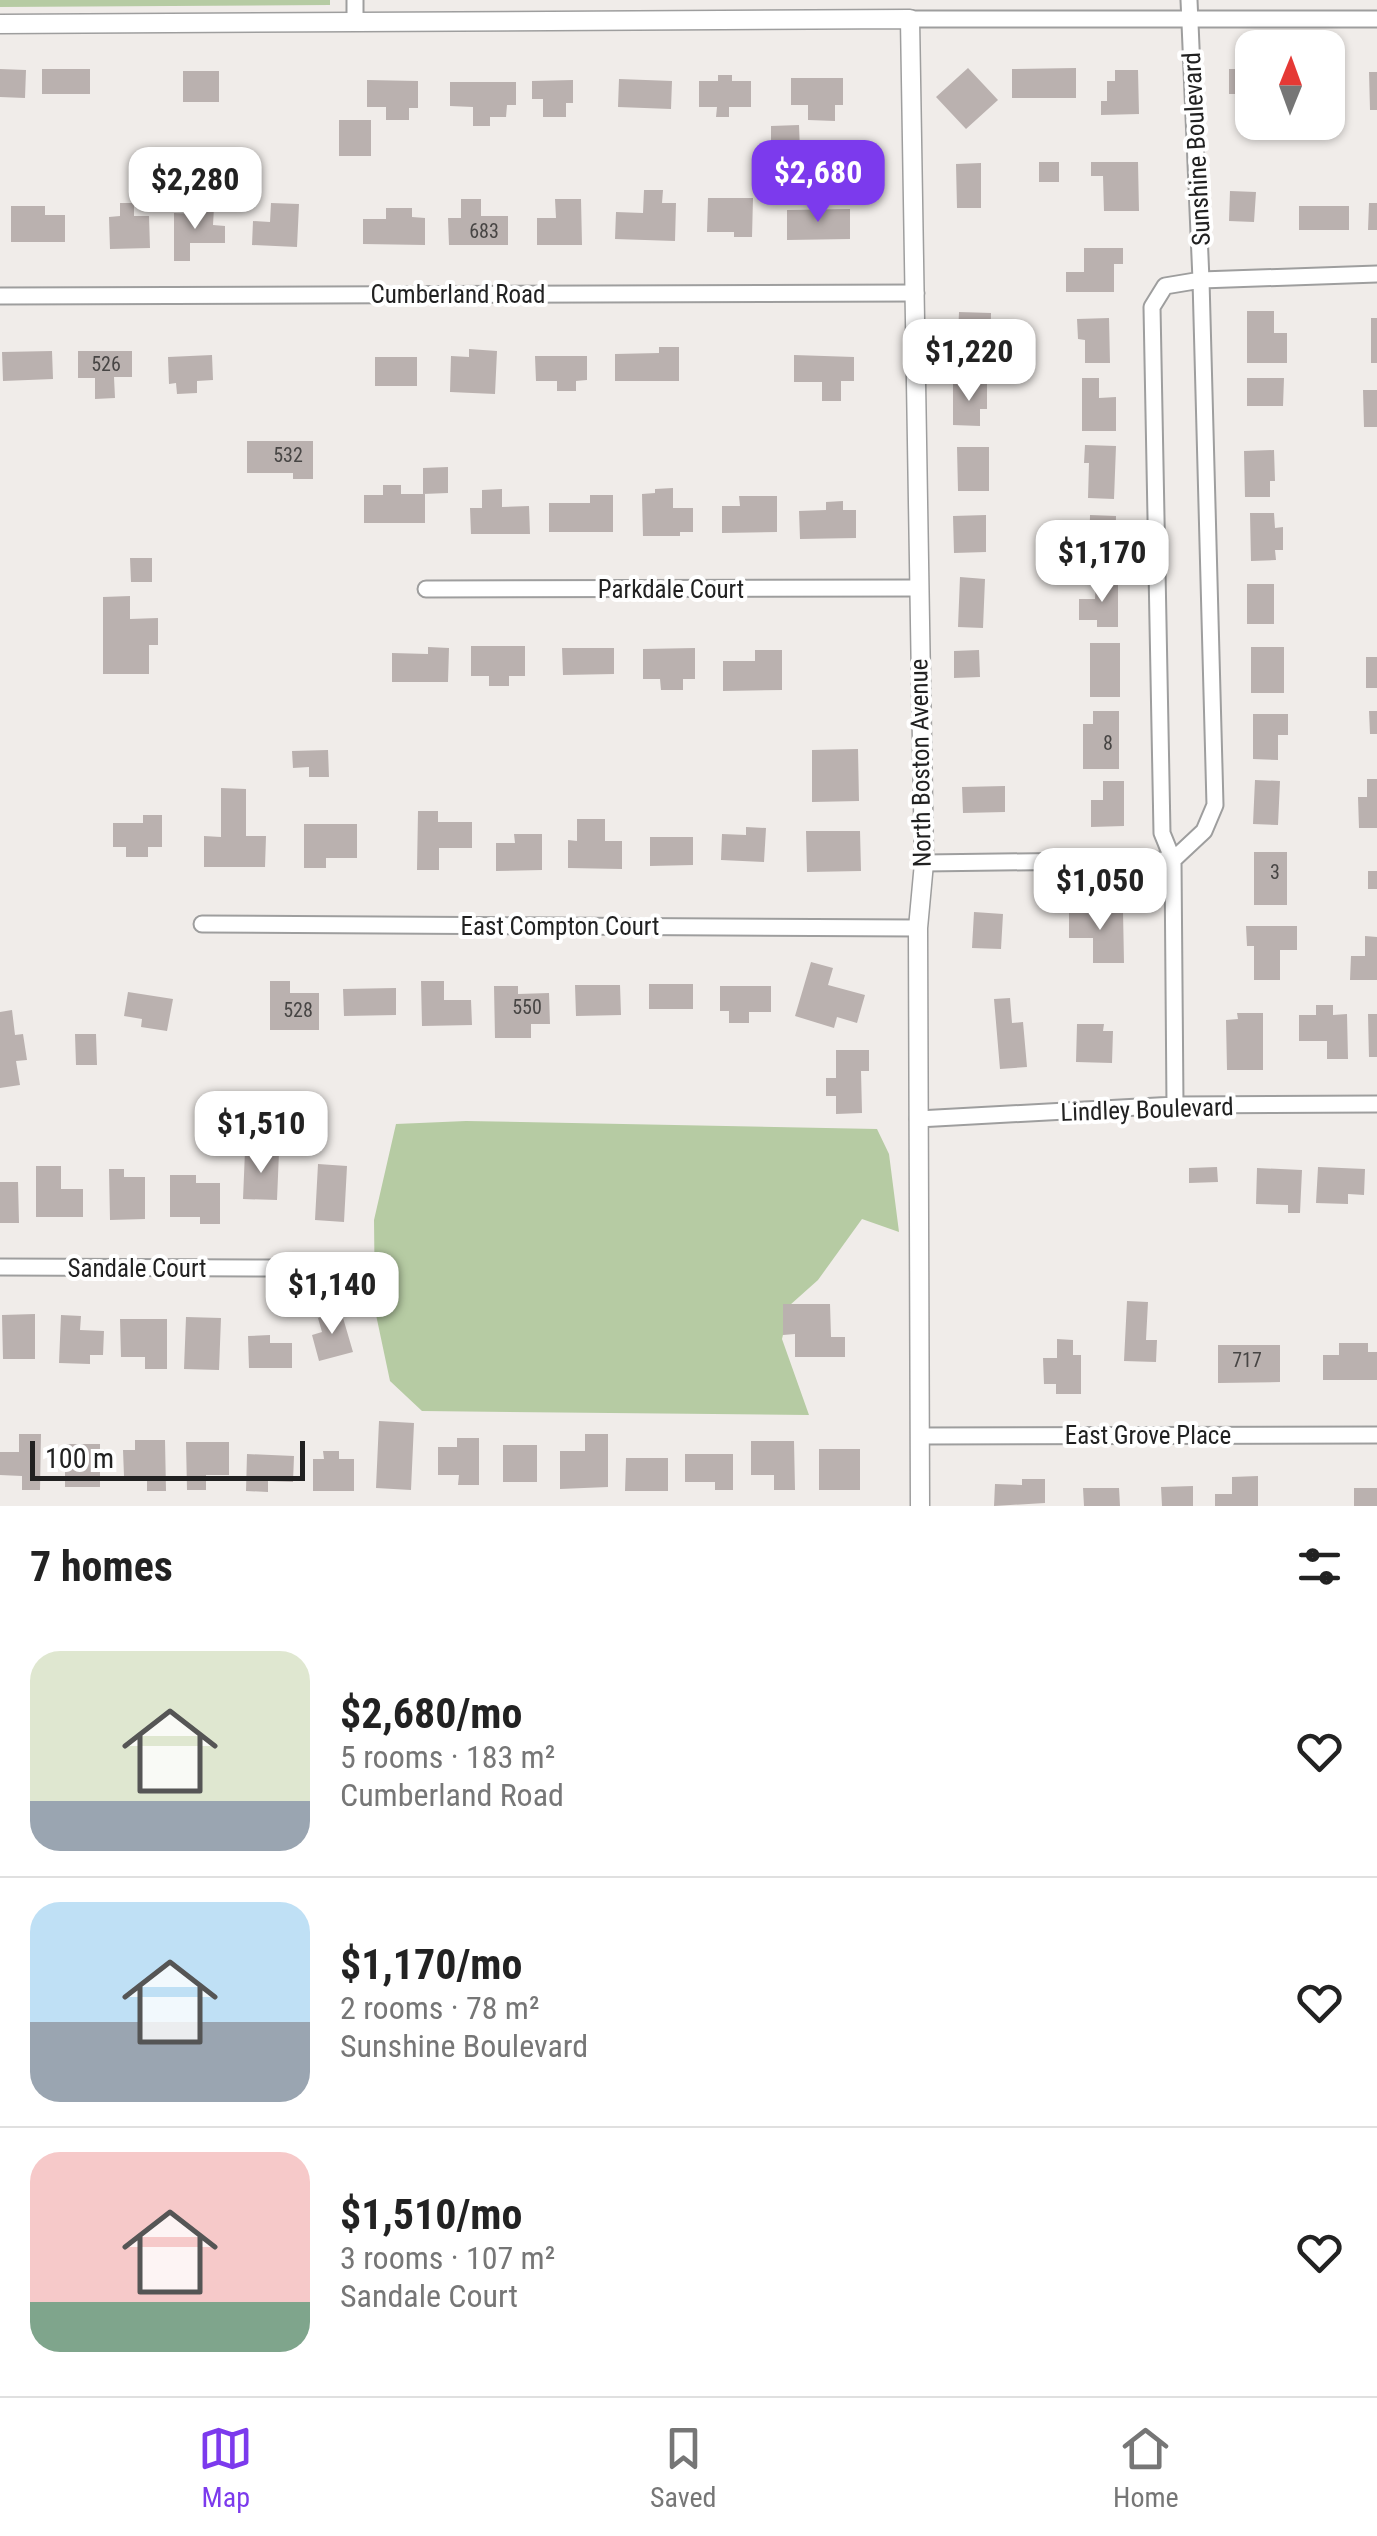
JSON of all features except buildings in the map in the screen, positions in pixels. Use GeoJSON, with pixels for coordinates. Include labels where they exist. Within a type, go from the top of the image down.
{"type":"FeatureCollection","features":[{"type":"Feature","properties":{"kind":"street"},"geometry":{"type":"LineString","coordinates":[[355,0],[355,22]]}},
{"type":"Feature","properties":{"kind":"street","name":"Sunshine Boulevard"},"geometry":{"type":"LineString","coordinates":[[1174,860],[1204,831],[1215,805],[1202,280],[1189,0]]}},
{"type":"Feature","properties":{"kind":"street","name":"North Boston Avenue"},"geometry":{"type":"LineString","coordinates":[[910,19],[924,863],[918,928],[920,1506]]}},
{"type":"Feature","properties":{"kind":"street"},"geometry":{"type":"LineString","coordinates":[[0,24],[1377,20]]}},
{"type":"Feature","properties":{"kind":"street"},"geometry":{"type":"LineString","coordinates":[[1202,280],[1377,274]]}},
{"type":"Feature","properties":{"kind":"street","name":"Sunshine Boulevard"},"geometry":{"type":"LineString","coordinates":[[1175,1105],[1174,860],[1162,833],[1152,307],[1165,286],[1202,280]]}},
{"type":"Feature","properties":{"kind":"street","name":"Cumberland Road"},"geometry":{"type":"LineString","coordinates":[[0,296],[916,292]]}},
{"type":"Feature","properties":{"kind":"street","name":"Parkdale Court"},"geometry":{"type":"LineString","coordinates":[[426,590],[917,588]]}},
{"type":"Feature","properties":{"kind":"street"},"geometry":{"type":"LineString","coordinates":[[924,863],[1174,860]]}},
{"type":"Feature","properties":{"kind":"street","name":"East Compton Court"},"geometry":{"type":"LineString","coordinates":[[202,924],[918,928]]}},
{"type":"Feature","properties":{"kind":"street","name":"Lindley Boulevard"},"geometry":{"type":"LineString","coordinates":[[918,1119],[1175,1105],[1377,1104]]}},
{"type":"Feature","properties":{"kind":"street","name":"Sandale Court"},"geometry":{"type":"LineString","coordinates":[[0,1268],[274,1268]]}},
{"type":"Feature","properties":{"kind":"street","name":"East Grove Place"},"geometry":{"type":"LineString","coordinates":[[920,1436],[1377,1435]]}},
{"type":"Feature","properties":{"kind":"green space"},"geometry":{"type":"Polygon","coordinates":[[[0,0],[330,0],[330,5],[0,7],[0,0]]]}},
{"type":"Feature","properties":{"kind":"green space"},"geometry":{"type":"Polygon","coordinates":[[[466,1121],[877,1129],[889,1154],[899,1232],[862,1219],[818,1280],[790,1305],[782,1339],[809,1415],[422,1411],[390,1381],[375,1310],[374,1220],[396,1124],[466,1121]]]}}]}
